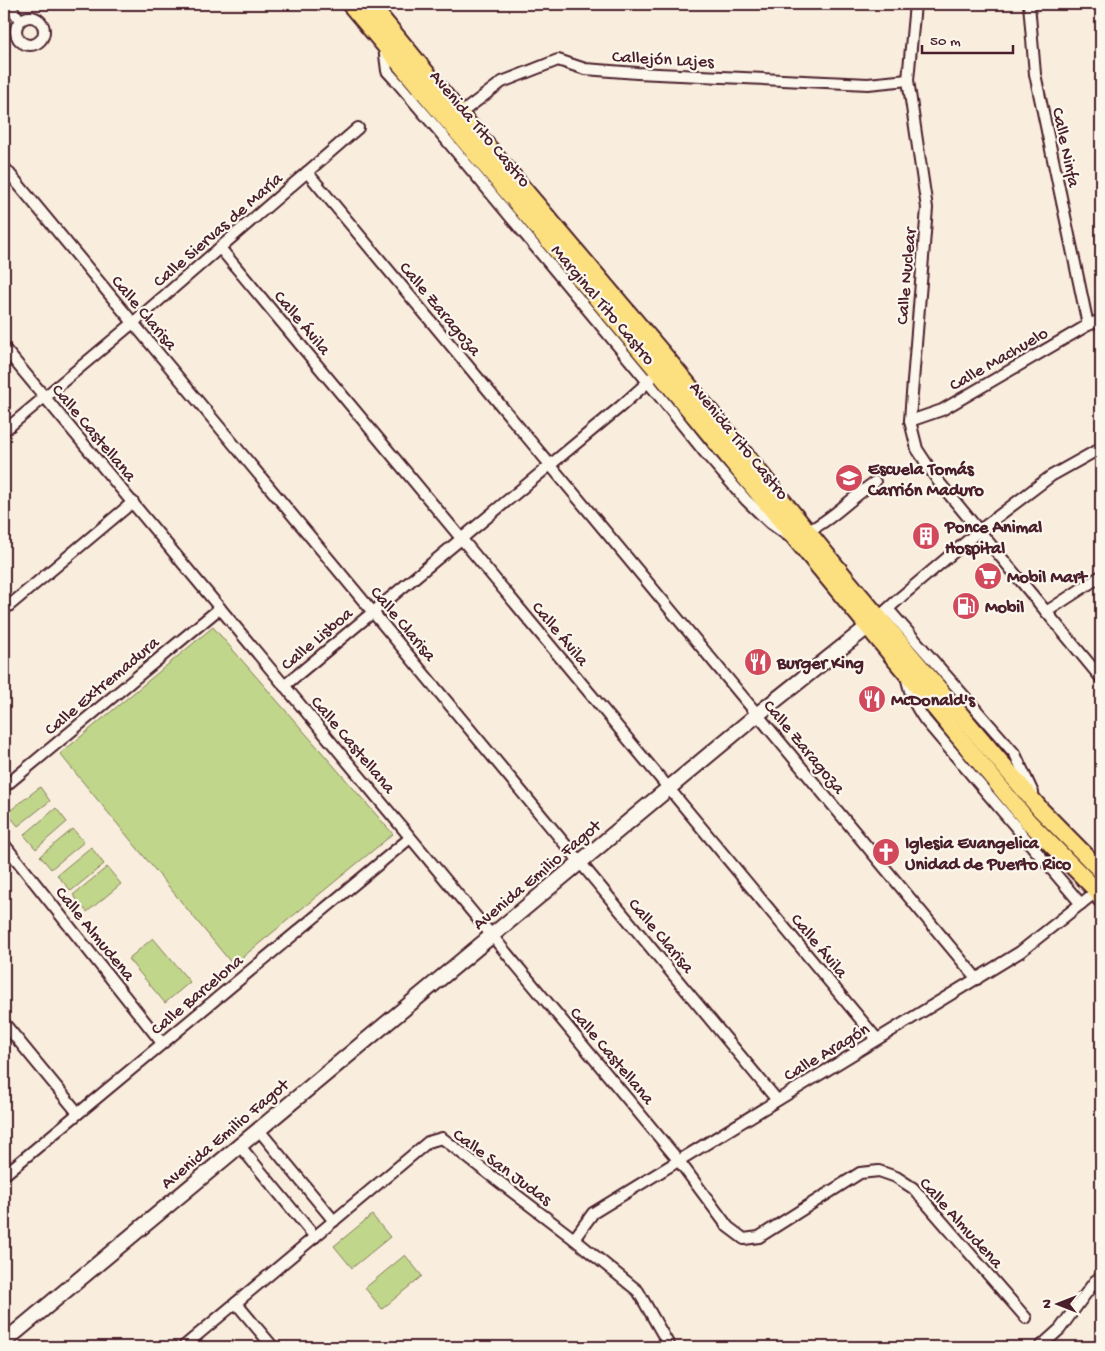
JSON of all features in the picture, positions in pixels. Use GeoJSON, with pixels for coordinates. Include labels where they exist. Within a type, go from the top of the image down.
{"type":"FeatureCollection","features":[{"type":"Feature","properties":{"kind":"main road","name":"Avenida Tito Castro"},"geometry":{"type":"LineString","coordinates":[[350,4],[449,122],[652,376],[878,618],[1040,810],[1099,867]]}},
{"type":"Feature","properties":{"kind":"main road","name":"Avenida Tito Castro"},"geometry":{"type":"LineString","coordinates":[[370,4],[449,122],[663,354],[802,536]]}},
{"type":"Feature","properties":{"kind":"main road","name":"Avenida Tito Castro"},"geometry":{"type":"LineString","coordinates":[[878,618],[904,670],[1028,821],[1100,895]]}},
{"type":"Feature","properties":{"kind":"street"},"geometry":{"type":"LineString","coordinates":[[8,4],[20,20]]}},
{"type":"Feature","properties":{"kind":"street","name":"Calle Nuclear"},"geometry":{"type":"LineString","coordinates":[[915,4],[908,80],[927,208],[910,421],[917,449],[938,481],[1101,678]]}},
{"type":"Feature","properties":{"kind":"street","name":"Calle Ninfa"},"geometry":{"type":"LineString","coordinates":[[1029,4],[1036,74],[1088,324]]}},
{"type":"Feature","properties":{"kind":"street"},"geometry":{"type":"LineString","coordinates":[[383,44],[388,70],[425,115],[449,122]]}},
{"type":"Feature","properties":{"kind":"street","name":"Callejón Lajes"},"geometry":{"type":"LineString","coordinates":[[449,122],[502,82],[558,60],[585,69],[637,73],[868,84],[908,80]]}},
{"type":"Feature","properties":{"kind":"street","name":"Calle Siervas de María"},"geometry":{"type":"LineString","coordinates":[[4,431],[133,323],[358,128]]}},
{"type":"Feature","properties":{"kind":"street","name":"Calle Clarisa"},"geometry":{"type":"LineString","coordinates":[[4,167],[778,1100]]}},
{"type":"Feature","properties":{"kind":"street","name":"Calle Zaragoza"},"geometry":{"type":"LineString","coordinates":[[307,172],[977,979]]}},
{"type":"Feature","properties":{"kind":"street","name":"Calle Ávila"},"geometry":{"type":"LineString","coordinates":[[220,248],[877,1039]]}},
{"type":"Feature","properties":{"kind":"street","name":"Calle Machuelo"},"geometry":{"type":"LineString","coordinates":[[910,421],[942,410],[1088,324],[1101,320]]}},
{"type":"Feature","properties":{"kind":"street","name":"Calle Castellana"},"geometry":{"type":"LineString","coordinates":[[4,348],[679,1161]]}},
{"type":"Feature","properties":{"kind":"street"},"geometry":{"type":"LineString","coordinates":[[461,538],[652,376],[663,354]]}},
{"type":"Feature","properties":{"kind":"street","name":"Marginal Tito Castro"},"geometry":{"type":"LineString","coordinates":[[652,376],[707,455],[746,500],[770,523],[802,536]]}},
{"type":"Feature","properties":{"kind":"street","name":"Avenida Emilio Fagot"},"geometry":{"type":"LineString","coordinates":[[4,1342],[758,714],[878,618],[980,530],[1052,476],[1101,448]]}},
{"type":"Feature","properties":{"kind":"street"},"geometry":{"type":"LineString","coordinates":[[802,536],[820,525],[875,482]]}},
{"type":"Feature","properties":{"kind":"street"},"geometry":{"type":"LineString","coordinates":[[4,610],[132,502]]}},
{"type":"Feature","properties":{"kind":"street","name":"Calle Lisboa"},"geometry":{"type":"LineString","coordinates":[[284,686],[461,538]]}},
{"type":"Feature","properties":{"kind":"street"},"geometry":{"type":"LineString","coordinates":[[1046,612],[1101,576]]}},
{"type":"Feature","properties":{"kind":"street","name":"Calle Extremadura"},"geometry":{"type":"LineString","coordinates":[[4,787],[220,608]]}},
{"type":"Feature","properties":{"kind":"street"},"geometry":{"type":"LineString","coordinates":[[904,670],[915,707],[1081,904]]}},
{"type":"Feature","properties":{"kind":"street","name":"Calle Barcelona"},"geometry":{"type":"LineString","coordinates":[[4,1175],[410,838]]}},
{"type":"Feature","properties":{"kind":"street","name":"Calle Almudena"},"geometry":{"type":"LineString","coordinates":[[4,844],[162,1043]]}},
{"type":"Feature","properties":{"kind":"street","name":"Calle Aragón"},"geometry":{"type":"LineString","coordinates":[[574,1238],[593,1213],[977,979],[1020,952],[1081,904],[1100,895]]}},
{"type":"Feature","properties":{"kind":"street"},"geometry":{"type":"LineString","coordinates":[[4,1023],[78,1113]]}},
{"type":"Feature","properties":{"kind":"street"},"geometry":{"type":"LineString","coordinates":[[258,1129],[334,1221]]}},
{"type":"Feature","properties":{"kind":"street","name":"Calle San Judas"},"geometry":{"type":"LineString","coordinates":[[183,1347],[428,1142],[442,1138],[574,1238],[638,1291],[670,1347]]}},
{"type":"Feature","properties":{"kind":"street"},"geometry":{"type":"LineString","coordinates":[[239,1145],[315,1237]]}},
{"type":"Feature","properties":{"kind":"street","name":"Calle Almudena"},"geometry":{"type":"LineString","coordinates":[[679,1161],[728,1227],[744,1239],[759,1237],[860,1173],[879,1171],[896,1177],[913,1188],[1026,1318]]}},
{"type":"Feature","properties":{"kind":"street"},"geometry":{"type":"LineString","coordinates":[[1040,1347],[1060,1329],[1095,1281],[1101,1277]]}},
{"type":"Feature","properties":{"kind":"street"},"geometry":{"type":"LineString","coordinates":[[236,1303],[272,1347]]}},
{"type":"Feature","properties":{"kind":"green space"},"geometry":{"type":"Polygon","coordinates":[[[213,627],[393,834],[233,965],[60,754],[213,627]]]}},
{"type":"Feature","properties":{"kind":"green space"},"geometry":{"type":"Polygon","coordinates":[[[40,787],[50,801],[18,826],[7,813],[40,787]]]}},
{"type":"Feature","properties":{"kind":"green space"},"geometry":{"type":"Polygon","coordinates":[[[56,808],[67,822],[36,849],[24,835],[56,808]]]}},
{"type":"Feature","properties":{"kind":"green space"},"geometry":{"type":"Polygon","coordinates":[[[73,829],[84,842],[51,869],[40,856],[73,829]]]}},
{"type":"Feature","properties":{"kind":"green space"},"geometry":{"type":"Polygon","coordinates":[[[91,847],[104,864],[71,891],[57,875],[91,847]]]}},
{"type":"Feature","properties":{"kind":"green space"},"geometry":{"type":"Polygon","coordinates":[[[107,867],[121,884],[87,912],[73,895],[107,867]]]}},
{"type":"Feature","properties":{"kind":"green space"},"geometry":{"type":"Polygon","coordinates":[[[153,938],[190,982],[165,1003],[128,959],[153,938]]]}},
{"type":"Feature","properties":{"kind":"green space"},"geometry":{"type":"Polygon","coordinates":[[[372,1215],[390,1237],[352,1268],[334,1246],[372,1215]]]}},
{"type":"Feature","properties":{"kind":"green space"},"geometry":{"type":"Polygon","coordinates":[[[405,1255],[422,1276],[382,1309],[365,1288],[405,1255]]]}},
{"type":"Feature","properties":{"kind":"place","name":"Escuela Tomás Carrión Maduro"},"geometry":{"type":"Point","coordinates":[849,478]}},
{"type":"Feature","properties":{"kind":"place","name":"Ponce Animal Hospital"},"geometry":{"type":"Point","coordinates":[926,536]}},
{"type":"Feature","properties":{"kind":"place","name":"Mobil Mart"},"geometry":{"type":"Point","coordinates":[988,576]}},
{"type":"Feature","properties":{"kind":"place","name":"Mobil"},"geometry":{"type":"Point","coordinates":[966,606]}},
{"type":"Feature","properties":{"kind":"place","name":"Burger King"},"geometry":{"type":"Point","coordinates":[758,662]}},
{"type":"Feature","properties":{"kind":"place","name":"McDonald's"},"geometry":{"type":"Point","coordinates":[872,699]}},
{"type":"Feature","properties":{"kind":"place","name":"Iglesia Evangelica Unidad de Puerto Rico"},"geometry":{"type":"Point","coordinates":[886,852]}}]}
